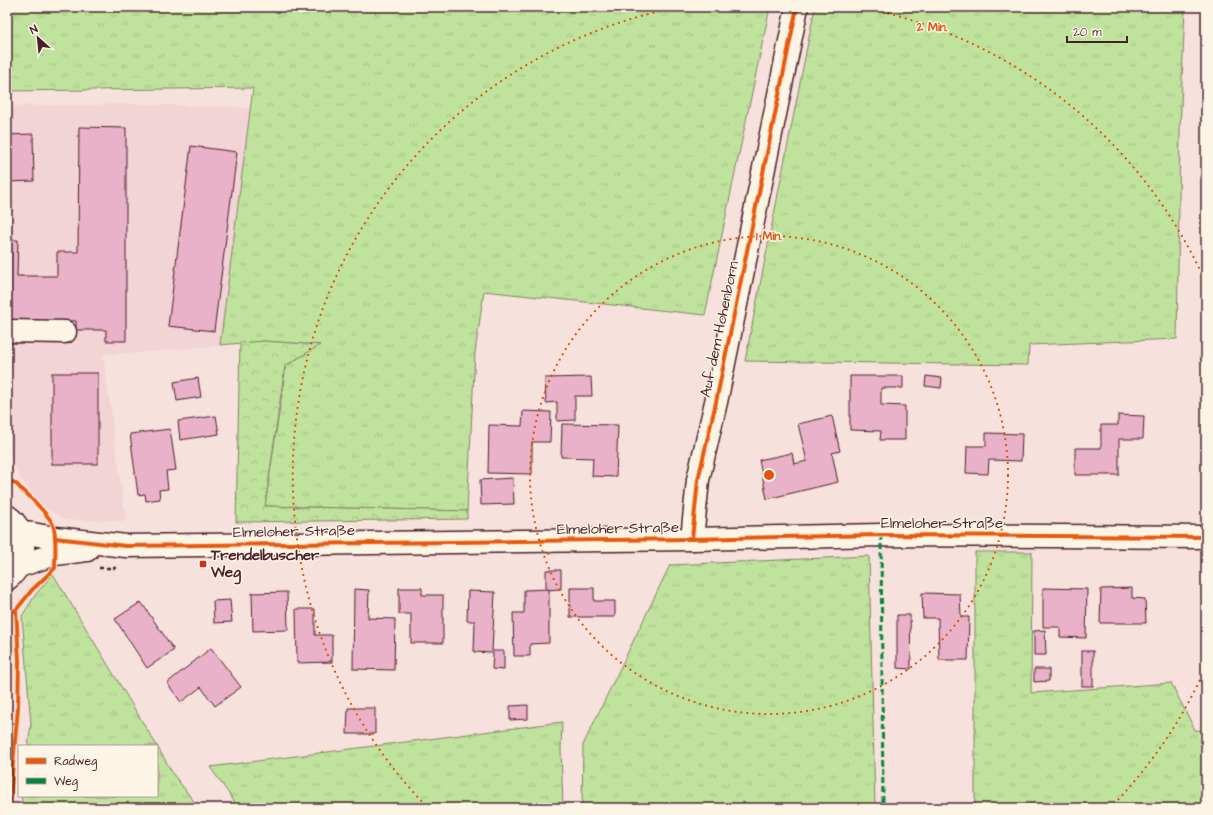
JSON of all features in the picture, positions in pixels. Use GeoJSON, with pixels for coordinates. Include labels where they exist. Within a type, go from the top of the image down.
{"type":"FeatureCollection","features":[{"type":"Feature","properties":{"kind":"street","name":"Auf dem Hohenborn"},"geometry":{"type":"LineString","coordinates":[[692,539],[698,480],[716,402],[797,7]]}},
{"type":"Feature","properties":{"kind":"street"},"geometry":{"type":"LineString","coordinates":[[7,331],[65,332]]}},
{"type":"Feature","properties":{"kind":"street","name":"Elmeloher Straße"},"geometry":{"type":"LineString","coordinates":[[14,524],[55,538],[120,546]]}},
{"type":"Feature","properties":{"kind":"street"},"geometry":{"type":"LineString","coordinates":[[13,573],[23,554],[23,541],[14,524]]}},
{"type":"Feature","properties":{"kind":"street","name":"Elmeloher Straße"},"geometry":{"type":"LineString","coordinates":[[13,573],[55,554],[120,546],[692,539],[881,535],[1206,537]]}},
{"type":"Feature","properties":{"kind":"shaded area"},"geometry":{"type":"Polygon","coordinates":[[[135,104],[250,108],[220,345],[139,353],[103,354],[126,521],[66,520],[44,507],[19,477],[7,445],[7,106],[135,104]]]}},
{"type":"Feature","properties":{"kind":"green space"},"geometry":{"type":"Polygon","coordinates":[[[7,7],[770,7],[705,315],[484,291],[475,352],[467,511],[265,506],[286,366],[319,345],[264,341],[220,345],[253,88],[7,91],[7,7]]]}},
{"type":"Feature","properties":{"kind":"green space"},"geometry":{"type":"Polygon","coordinates":[[[815,7],[1185,7],[1180,130],[1177,339],[1029,345],[1028,365],[745,361],[815,7]]]}},
{"type":"Feature","properties":{"kind":"green space"},"geometry":{"type":"Polygon","coordinates":[[[264,341],[320,345],[285,366],[265,506],[467,511],[467,519],[236,522],[240,343],[264,341]]]}},
{"type":"Feature","properties":{"kind":"green space"},"geometry":{"type":"Polygon","coordinates":[[[975,552],[1032,552],[1031,693],[1171,683],[1195,730],[1206,731],[1206,808],[975,808],[975,552]]]}},
{"type":"Feature","properties":{"kind":"green space"},"geometry":{"type":"Polygon","coordinates":[[[869,556],[875,808],[582,808],[583,745],[670,565],[869,556]]]}},
{"type":"Feature","properties":{"kind":"green space"},"geometry":{"type":"Polygon","coordinates":[[[53,574],[156,745],[28,745],[31,724],[22,616],[36,594],[53,574]]]}},
{"type":"Feature","properties":{"kind":"green space"},"geometry":{"type":"Polygon","coordinates":[[[562,722],[561,749],[563,808],[239,808],[210,767],[562,722]]]}},
{"type":"Feature","properties":{"kind":"green space"},"geometry":{"type":"Polygon","coordinates":[[[158,748],[173,774],[199,808],[21,808],[22,797],[158,797],[158,748]]]}},
{"type":"Feature","properties":{"kind":"building"},"geometry":{"type":"Polygon","coordinates":[[[79,127],[126,128],[126,341],[106,341],[106,330],[76,330],[76,321],[7,321],[7,240],[18,240],[17,276],[57,276],[57,252],[78,252],[79,127]]]}},
{"type":"Feature","properties":{"kind":"building"},"geometry":{"type":"Polygon","coordinates":[[[33,134],[34,181],[7,182],[7,135],[33,134]]]}},
{"type":"Feature","properties":{"kind":"building"},"geometry":{"type":"Polygon","coordinates":[[[191,146],[237,152],[214,331],[168,326],[191,146]]]}},
{"type":"Feature","properties":{"kind":"building"},"geometry":{"type":"Polygon","coordinates":[[[52,373],[98,373],[98,464],[52,464],[52,373]]]}},
{"type":"Feature","properties":{"kind":"building"},"geometry":{"type":"Polygon","coordinates":[[[850,376],[903,376],[903,388],[881,388],[881,405],[905,406],[905,440],[880,440],[881,431],[850,430],[850,376]]]}},
{"type":"Feature","properties":{"kind":"building"},"geometry":{"type":"Polygon","coordinates":[[[926,376],[942,378],[941,388],[925,386],[926,376]]]}},
{"type":"Feature","properties":{"kind":"building"},"geometry":{"type":"Polygon","coordinates":[[[591,377],[592,396],[575,396],[575,420],[557,421],[557,402],[546,403],[545,378],[591,377]]]}},
{"type":"Feature","properties":{"kind":"building"},"geometry":{"type":"Polygon","coordinates":[[[198,378],[201,397],[177,401],[174,382],[198,378]]]}},
{"type":"Feature","properties":{"kind":"building"},"geometry":{"type":"Polygon","coordinates":[[[523,411],[551,412],[550,442],[532,442],[532,474],[488,473],[489,425],[522,426],[523,411]]]}},
{"type":"Feature","properties":{"kind":"building"},"geometry":{"type":"Polygon","coordinates":[[[1118,415],[1144,416],[1143,439],[1119,439],[1119,475],[1075,475],[1075,448],[1101,448],[1101,425],[1118,425],[1118,415]]]}},
{"type":"Feature","properties":{"kind":"building"},"geometry":{"type":"Polygon","coordinates":[[[216,416],[219,434],[180,440],[178,421],[216,416]]]}},
{"type":"Feature","properties":{"kind":"building"},"geometry":{"type":"Polygon","coordinates":[[[832,416],[840,451],[832,453],[838,482],[767,499],[759,460],[792,453],[794,464],[807,461],[798,424],[832,416]]]}},
{"type":"Feature","properties":{"kind":"building"},"geometry":{"type":"Polygon","coordinates":[[[562,424],[618,425],[616,477],[592,476],[593,458],[561,457],[562,424]]]}},
{"type":"Feature","properties":{"kind":"building"},"geometry":{"type":"Polygon","coordinates":[[[170,429],[176,470],[166,471],[168,489],[159,490],[160,499],[146,501],[145,494],[138,495],[130,434],[170,429]]]}},
{"type":"Feature","properties":{"kind":"building"},"geometry":{"type":"Polygon","coordinates":[[[986,433],[1022,434],[1021,461],[989,460],[988,474],[966,473],[967,446],[986,446],[986,433]]]}},
{"type":"Feature","properties":{"kind":"building"},"geometry":{"type":"Polygon","coordinates":[[[513,478],[514,504],[481,505],[480,480],[513,478]]]}},
{"type":"Feature","properties":{"kind":"building"},"geometry":{"type":"Polygon","coordinates":[[[546,570],[561,570],[561,589],[546,590],[546,570]]]}},
{"type":"Feature","properties":{"kind":"building"},"geometry":{"type":"Polygon","coordinates":[[[399,588],[422,588],[422,595],[443,595],[443,643],[411,643],[411,614],[399,614],[399,588]]]}},
{"type":"Feature","properties":{"kind":"building"},"geometry":{"type":"Polygon","coordinates":[[[570,588],[594,588],[594,601],[615,601],[615,617],[570,617],[570,588]]]}},
{"type":"Feature","properties":{"kind":"building"},"geometry":{"type":"Polygon","coordinates":[[[1043,588],[1087,589],[1086,638],[1060,637],[1060,627],[1043,627],[1043,588]]]}},
{"type":"Feature","properties":{"kind":"building"},"geometry":{"type":"Polygon","coordinates":[[[1132,588],[1132,598],[1145,599],[1146,623],[1100,623],[1101,589],[1132,588]]]}},
{"type":"Feature","properties":{"kind":"building"},"geometry":{"type":"Polygon","coordinates":[[[354,589],[369,590],[368,618],[395,619],[394,670],[353,669],[354,589]]]}},
{"type":"Feature","properties":{"kind":"building"},"geometry":{"type":"Polygon","coordinates":[[[549,589],[549,643],[530,644],[530,656],[514,656],[513,613],[524,613],[524,590],[549,589]]]}},
{"type":"Feature","properties":{"kind":"building"},"geometry":{"type":"Polygon","coordinates":[[[468,591],[495,592],[492,651],[504,651],[504,670],[492,669],[493,653],[474,652],[475,621],[467,621],[468,591]]]}},
{"type":"Feature","properties":{"kind":"building"},"geometry":{"type":"Polygon","coordinates":[[[287,592],[288,630],[253,631],[252,593],[287,592]]]}},
{"type":"Feature","properties":{"kind":"building"},"geometry":{"type":"Polygon","coordinates":[[[922,593],[960,594],[961,617],[969,617],[968,660],[939,660],[938,618],[923,618],[922,593]]]}},
{"type":"Feature","properties":{"kind":"building"},"geometry":{"type":"Polygon","coordinates":[[[230,600],[232,622],[214,623],[213,601],[230,600]]]}},
{"type":"Feature","properties":{"kind":"building"},"geometry":{"type":"Polygon","coordinates":[[[141,602],[174,650],[147,668],[115,619],[141,602]]]}},
{"type":"Feature","properties":{"kind":"building"},"geometry":{"type":"Polygon","coordinates":[[[296,609],[315,609],[315,635],[332,635],[332,662],[297,663],[296,609]]]}},
{"type":"Feature","properties":{"kind":"building"},"geometry":{"type":"Polygon","coordinates":[[[897,615],[910,615],[911,669],[897,668],[897,615]]]}},
{"type":"Feature","properties":{"kind":"building"},"geometry":{"type":"Polygon","coordinates":[[[1045,630],[1046,655],[1034,655],[1034,631],[1045,630]]]}},
{"type":"Feature","properties":{"kind":"building"},"geometry":{"type":"Polygon","coordinates":[[[211,648],[241,687],[215,706],[201,687],[181,702],[167,683],[211,648]]]}},
{"type":"Feature","properties":{"kind":"building"},"geometry":{"type":"Polygon","coordinates":[[[1082,651],[1093,651],[1093,686],[1082,686],[1082,651]]]}},
{"type":"Feature","properties":{"kind":"building"},"geometry":{"type":"Polygon","coordinates":[[[1034,669],[1049,669],[1049,681],[1034,682],[1034,669]]]}},
{"type":"Feature","properties":{"kind":"building"},"geometry":{"type":"Polygon","coordinates":[[[528,705],[528,719],[510,720],[510,706],[528,705]]]}},
{"type":"Feature","properties":{"kind":"building"},"geometry":{"type":"Polygon","coordinates":[[[348,708],[375,708],[375,734],[347,734],[348,708]]]}},
{"type":"Feature","properties":{"kind":"marked path"},"geometry":{"type":"LineString","coordinates":[[7,461],[10,480]]}},
{"type":"Feature","properties":{"kind":"marked path"},"geometry":{"type":"LineString","coordinates":[[881,535],[883,808]]}},
{"type":"Feature","properties":{"kind":"cycle path"},"geometry":{"type":"LineString","coordinates":[[692,539],[698,480],[716,402],[797,7]]}},
{"type":"Feature","properties":{"kind":"cycle path"},"geometry":{"type":"LineString","coordinates":[[7,480],[17,485],[48,517],[53,525],[56,546],[55,568],[32,590],[16,610],[7,613]]}},
{"type":"Feature","properties":{"kind":"cycle path"},"geometry":{"type":"LineString","coordinates":[[55,538],[126,546],[692,539],[881,535],[1206,537]]}},
{"type":"Feature","properties":{"kind":"cycle path"},"geometry":{"type":"LineString","coordinates":[[9,808],[18,708],[19,660],[16,610]]}},
{"type":"Feature","properties":{"kind":"place","name":"Trendelbuscher Weg"},"geometry":{"type":"Point","coordinates":[203,564]}}]}
